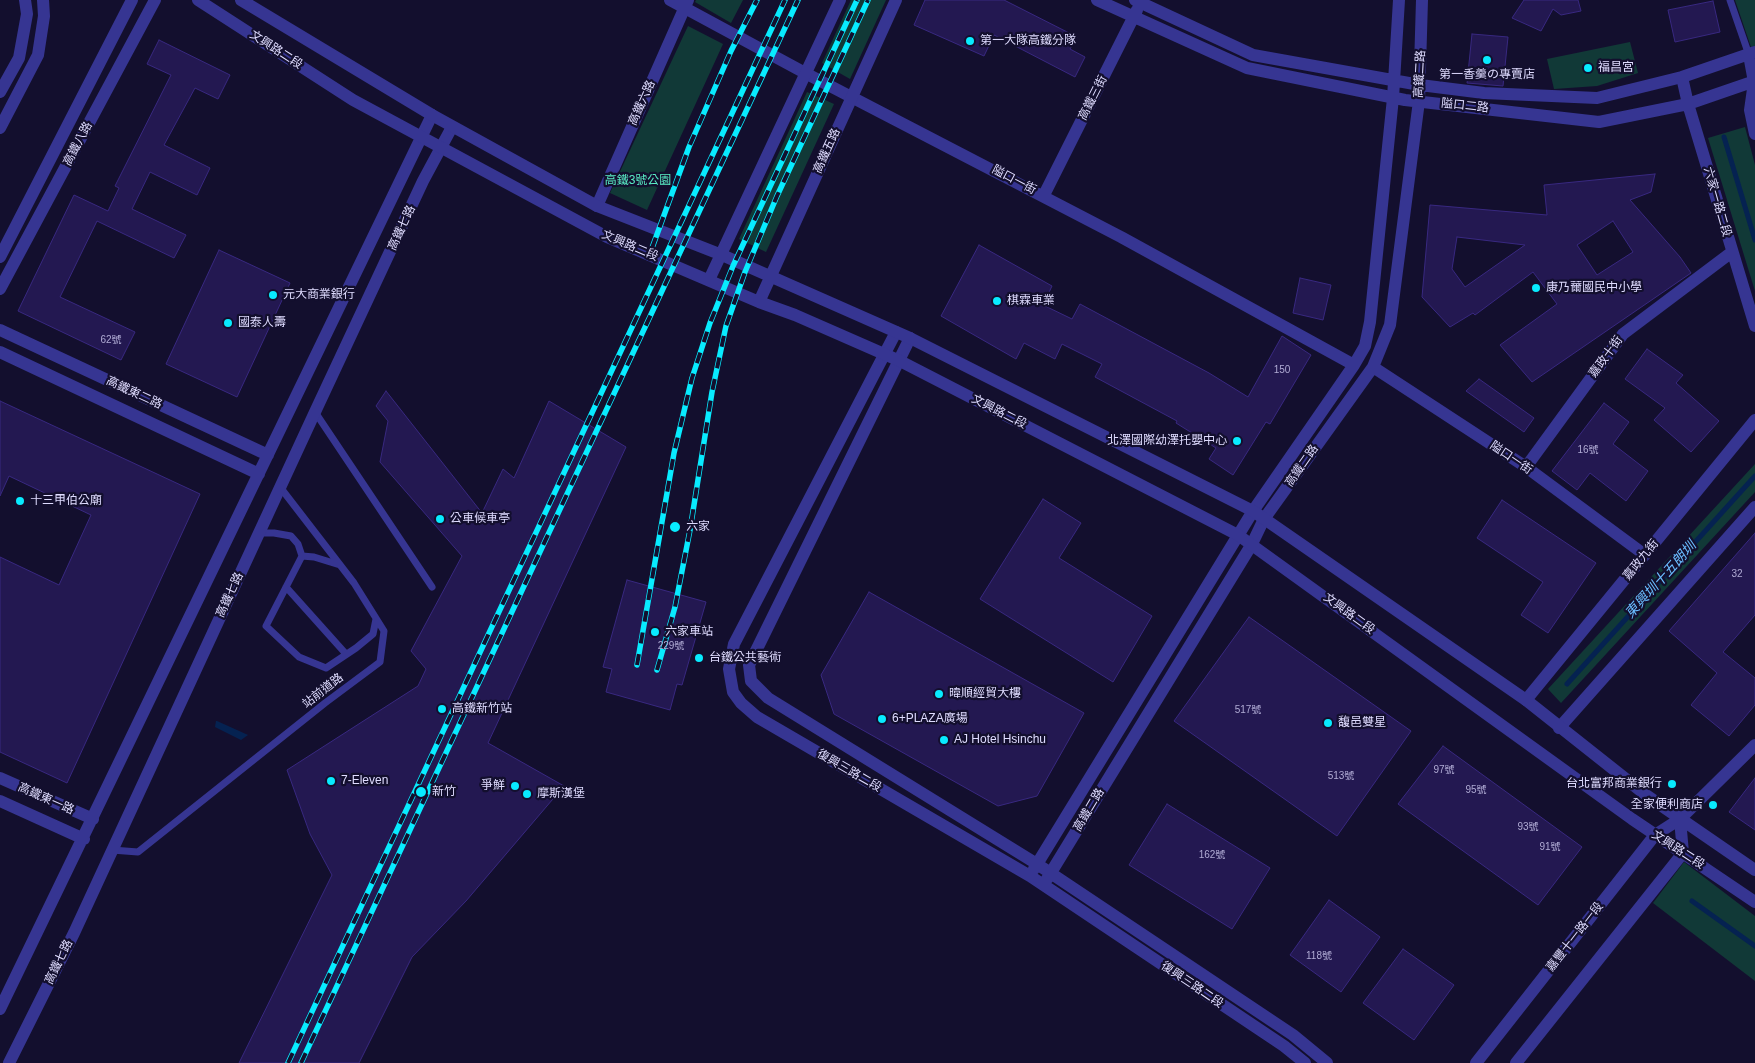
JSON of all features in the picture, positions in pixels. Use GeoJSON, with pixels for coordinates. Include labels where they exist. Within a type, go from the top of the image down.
{"type":"FeatureCollection","features":[{"type":"Feature","properties":{"kind":"street"},"geometry":{"type":"LineString","coordinates":[[0,92],[19,58],[28,14],[25,0]]}},
{"type":"Feature","properties":{"kind":"street"},"geometry":{"type":"LineString","coordinates":[[2,119],[38,55],[44,16],[43,0]]}},
{"type":"Feature","properties":{"kind":"street","name":"高鐵八路"},"geometry":{"type":"LineString","coordinates":[[0,257],[132,0]]}},
{"type":"Feature","properties":{"kind":"street","name":"高鐵八路"},"geometry":{"type":"LineString","coordinates":[[0,289],[155,0]]}},
{"type":"Feature","properties":{"kind":"street","name":"文興路二段"},"geometry":{"type":"LineString","coordinates":[[198,0],[353,100],[607,237],[900,360],[1238,535],[1655,835],[1755,902]]}},
{"type":"Feature","properties":{"kind":"street","name":"文興路二段"},"geometry":{"type":"LineString","coordinates":[[241,0],[452,127],[597,206],[722,255],[910,338],[1252,511],[1526,700],[1558,728],[1680,820],[1755,870]]}},
{"type":"Feature","properties":{"kind":"street","name":"隘口一街"},"geometry":{"type":"LineString","coordinates":[[670,0],[686,4],[807,74],[1044,196],[1354,365]]}},
{"type":"Feature","properties":{"kind":"street"},"geometry":{"type":"LineString","coordinates":[[709,280],[840,0]]}},
{"type":"Feature","properties":{"kind":"street","name":"高鐵五路"},"geometry":{"type":"LineString","coordinates":[[759,302],[896,0]]}},
{"type":"Feature","properties":{"kind":"street","name":"隘口二路"},"geometry":{"type":"LineString","coordinates":[[1097,0],[1247,68],[1393,98],[1599,122],[1688,104],[1754,82]]}},
{"type":"Feature","properties":{"kind":"street","name":"高鐵二路"},"geometry":{"type":"LineString","coordinates":[[1030,876],[1252,511],[1354,365],[1365,346],[1370,322],[1395,80],[1399,0]]}},
{"type":"Feature","properties":{"kind":"street","name":"高鐵二路"},"geometry":{"type":"LineString","coordinates":[[1043,886],[1252,544],[1264,519],[1373,367],[1390,325],[1419,101],[1422,0]]}},
{"type":"Feature","properties":{"kind":"street","name":"隘口二路"},"geometry":{"type":"LineString","coordinates":[[1139,1],[1253,55],[1420,85],[1484,94],[1597,98],[1682,77],[1752,53]]}},
{"type":"Feature","properties":{"kind":"street","name":"高鐵三街"},"geometry":{"type":"LineString","coordinates":[[1044,196],[1134,18],[1139,1]]}},
{"type":"Feature","properties":{"kind":"street","name":"高鐵六路"},"geometry":{"type":"LineString","coordinates":[[597,206],[686,4]]}},
{"type":"Feature","properties":{"kind":"street"},"geometry":{"type":"LineString","coordinates":[[1752,53],[1754,82],[1750,110],[1755,134]]}},
{"type":"Feature","properties":{"kind":"street","name":"六家一路二段"},"geometry":{"type":"LineString","coordinates":[[1682,77],[1688,104],[1755,326]]}},
{"type":"Feature","properties":{"kind":"street","name":"高鐵七路"},"geometry":{"type":"LineString","coordinates":[[0,1009],[84,839],[432,115]]}},
{"type":"Feature","properties":{"kind":"street","name":"高鐵七路"},"geometry":{"type":"LineString","coordinates":[[9,1063],[112,850],[315,412],[452,127]]}},
{"type":"Feature","properties":{"kind":"street","name":"嘉政十街"},"geometry":{"type":"LineString","coordinates":[[1526,467],[1623,334],[1732,252]]}},
{"type":"Feature","properties":{"kind":"street","name":"高鐵東二路"},"geometry":{"type":"LineString","coordinates":[[0,330],[268,455]]}},
{"type":"Feature","properties":{"kind":"street","name":"復興三路二段"},"geometry":{"type":"LineString","coordinates":[[896,332],[734,644],[729,669],[733,692],[742,704],[756,717],[1030,876],[1276,1041],[1305,1063]]}},
{"type":"Feature","properties":{"kind":"street","name":"復興三路二段"},"geometry":{"type":"LineString","coordinates":[[910,338],[749,665],[750,681],[768,698],[1037,864],[1293,1035],[1327,1063]]}},
{"type":"Feature","properties":{"kind":"street","name":"高鐵東二路"},"geometry":{"type":"LineString","coordinates":[[0,352],[259,474]]}},
{"type":"Feature","properties":{"kind":"street","name":"隘口一街"},"geometry":{"type":"LineString","coordinates":[[1373,367],[1526,467],[1645,555]]}},
{"type":"Feature","properties":{"kind":"street","name":"嘉政九街"},"geometry":{"type":"LineString","coordinates":[[1526,700],[1755,420]]}},
{"type":"Feature","properties":{"kind":"street"},"geometry":{"type":"LineString","coordinates":[[1558,728],[1755,506]]}},
{"type":"Feature","properties":{"kind":"street","name":"嘉豐十一路一段"},"geometry":{"type":"LineString","coordinates":[[1476,1063],[1655,835],[1680,820],[1755,745]]}},
{"type":"Feature","properties":{"kind":"street","name":"高鐵東一路"},"geometry":{"type":"LineString","coordinates":[[0,778],[93,819]]}},
{"type":"Feature","properties":{"kind":"street","name":"高鐵東一路"},"geometry":{"type":"LineString","coordinates":[[0,800],[84,839]]}},
{"type":"Feature","properties":{"kind":"street"},"geometry":{"type":"LineString","coordinates":[[1516,1063],[1683,853],[1680,820]]}},
{"type":"Feature","properties":{"kind":"lane"},"geometry":{"type":"LineString","coordinates":[[1730,0],[1752,53]]}},
{"type":"Feature","properties":{"kind":"lane"},"geometry":{"type":"LineString","coordinates":[[315,412],[432,587]]}},
{"type":"Feature","properties":{"kind":"lane","name":"站前道路"},"geometry":{"type":"LineString","coordinates":[[112,850],[138,852],[325,703],[380,662],[384,631],[340,565],[280,487]]}},
{"type":"Feature","properties":{"kind":"lane"},"geometry":{"type":"LineString","coordinates":[[259,533],[290,536],[298,544],[302,556],[266,626],[299,657],[326,668],[373,634],[376,619]]}},
{"type":"Feature","properties":{"kind":"lane"},"geometry":{"type":"LineString","coordinates":[[302,556],[314,557],[340,565]]}},
{"type":"Feature","properties":{"kind":"lane"},"geometry":{"type":"LineString","coordinates":[[286,587],[346,654]]}},
{"type":"Feature","properties":{"kind":"green space"},"geometry":{"type":"Polygon","coordinates":[[[696,0],[743,0],[731,23],[695,2],[696,0]]]}},
{"type":"Feature","properties":{"kind":"green space"},"geometry":{"type":"Polygon","coordinates":[[[851,0],[886,0],[850,79],[822,63],[851,0]]]}},
{"type":"Feature","properties":{"kind":"green space"},"geometry":{"type":"Polygon","coordinates":[[[1735,0],[1755,0],[1755,46],[1751,47],[1735,0]]]}},
{"type":"Feature","properties":{"kind":"green space","name":"高鐵3號公園"},"geometry":{"type":"Polygon","coordinates":[[[688,26],[723,44],[647,210],[610,193],[688,26]]]}},
{"type":"Feature","properties":{"kind":"green space"},"geometry":{"type":"Polygon","coordinates":[[[1630,42],[1638,73],[1597,86],[1554,89],[1547,59],[1630,42]]]}},
{"type":"Feature","properties":{"kind":"green space"},"geometry":{"type":"Polygon","coordinates":[[[807,92],[834,104],[766,252],[739,239],[807,92]]]}},
{"type":"Feature","properties":{"kind":"green space"},"geometry":{"type":"Polygon","coordinates":[[[1745,127],[1755,165],[1755,291],[1708,138],[1745,127]]]}},
{"type":"Feature","properties":{"kind":"green space"},"geometry":{"type":"Polygon","coordinates":[[[1755,464],[1755,492],[1561,703],[1548,689],[1755,464]]]}},
{"type":"Feature","properties":{"kind":"green space"},"geometry":{"type":"Polygon","coordinates":[[[1684,862],[1755,916],[1755,981],[1653,903],[1684,862]]]}},
{"type":"Feature","properties":{"kind":"water"},"geometry":{"type":"Polygon","coordinates":[[[216,721],[248,735],[241,740],[215,727],[216,721]]]}},
{"type":"Feature","properties":{"kind":"building"},"geometry":{"type":"Polygon","coordinates":[[[925,0],[1004,0],[1077,37],[1070,49],[1085,57],[1075,77],[994,35],[984,56],[914,25],[925,0]]]}},
{"type":"Feature","properties":{"kind":"building"},"geometry":{"type":"Polygon","coordinates":[[[1524,0],[1578,0],[1581,11],[1561,15],[1553,9],[1541,31],[1512,18],[1524,0]]]}},
{"type":"Feature","properties":{"kind":"building"},"geometry":{"type":"Polygon","coordinates":[[[1713,1],[1720,32],[1675,42],[1668,10],[1713,1]]]}},
{"type":"Feature","properties":{"kind":"building","name":"第一香羹の專賣店"},"geometry":{"type":"Polygon","coordinates":[[[1472,34],[1508,37],[1503,86],[1467,83],[1472,34]]]}},
{"type":"Feature","properties":{"kind":"building"},"geometry":{"type":"Polygon","coordinates":[[[159,40],[230,75],[218,99],[195,88],[164,145],[210,168],[197,195],[150,172],[132,209],[186,235],[174,258],[97,221],[60,297],[135,332],[121,360],[18,311],[74,195],[108,211],[119,188],[115,186],[171,75],[147,64],[159,40]]]}},
{"type":"Feature","properties":{"kind":"building"},"geometry":{"type":"Polygon","coordinates":[[[1655,174],[1651,192],[1630,200],[1680,257],[1691,273],[1532,382],[1500,345],[1557,304],[1533,272],[1475,315],[1473,313],[1450,327],[1422,297],[1430,205],[1547,215],[1544,185],[1655,174]],[[1613,221],[1577,245],[1597,275],[1633,252],[1613,221]],[[1457,237],[1452,269],[1465,287],[1525,245],[1457,237]]]}},
{"type":"Feature","properties":{"kind":"building"},"geometry":{"type":"Polygon","coordinates":[[[979,245],[1052,286],[1043,305],[1072,319],[1080,304],[1209,373],[1248,397],[1282,336],[1311,355],[1270,424],[1266,422],[1233,475],[1209,459],[1216,448],[1176,423],[1177,421],[1095,377],[1102,364],[1062,344],[1055,359],[1024,343],[1016,359],[941,316],[979,245]]]}},
{"type":"Feature","properties":{"kind":"building","name":"國泰人壽"},"geometry":{"type":"Polygon","coordinates":[[[219,250],[290,283],[237,397],[166,364],[219,250]]]}},
{"type":"Feature","properties":{"kind":"building"},"geometry":{"type":"Polygon","coordinates":[[[1300,278],[1331,285],[1323,320],[1293,313],[1300,278]]]}},
{"type":"Feature","properties":{"kind":"building"},"geometry":{"type":"Polygon","coordinates":[[[1647,349],[1683,375],[1676,383],[1719,421],[1691,452],[1654,420],[1665,408],[1625,379],[1647,349]]]}},
{"type":"Feature","properties":{"kind":"building"},"geometry":{"type":"Polygon","coordinates":[[[1479,379],[1534,418],[1524,432],[1466,391],[1479,379]]]}},
{"type":"Feature","properties":{"kind":"building","name":"高鐵新竹站"},"geometry":{"type":"Polygon","coordinates":[[[386,391],[482,513],[503,469],[514,478],[549,401],[626,447],[488,743],[564,786],[466,901],[412,957],[359,1063],[239,1063],[332,875],[310,834],[287,770],[418,686],[426,669],[411,651],[462,556],[380,462],[388,421],[376,406],[386,391]]]}},
{"type":"Feature","properties":{"kind":"building"},"geometry":{"type":"Polygon","coordinates":[[[0,401],[200,494],[67,783],[0,752],[0,557],[59,585],[91,515],[9,476],[0,496],[0,401]]]}},
{"type":"Feature","properties":{"kind":"building"},"geometry":{"type":"Polygon","coordinates":[[[1604,403],[1629,422],[1613,444],[1648,471],[1626,501],[1590,473],[1577,490],[1552,471],[1604,403]]]}},
{"type":"Feature","properties":{"kind":"building"},"geometry":{"type":"Polygon","coordinates":[[[1043,499],[1081,523],[1059,558],[1152,616],[1113,682],[980,599],[1043,499]]]}},
{"type":"Feature","properties":{"kind":"building"},"geometry":{"type":"Polygon","coordinates":[[[1502,500],[1596,563],[1548,633],[1521,615],[1543,582],[1477,538],[1502,500]]]}},
{"type":"Feature","properties":{"kind":"building"},"geometry":{"type":"Polygon","coordinates":[[[1755,533],[1755,615],[1723,652],[1755,678],[1755,705],[1729,736],[1691,705],[1717,673],[1669,631],[1755,533]]]}},
{"type":"Feature","properties":{"kind":"building","name":"六家車站"},"geometry":{"type":"Polygon","coordinates":[[[627,580],[706,602],[682,685],[677,684],[670,710],[606,692],[612,669],[603,667],[627,580]]]}},
{"type":"Feature","properties":{"kind":"building","name":"暐順經貿大樓"},"geometry":{"type":"Polygon","coordinates":[[[869,592],[1084,713],[1037,796],[998,806],[834,714],[821,675],[869,592]]]}},
{"type":"Feature","properties":{"kind":"building"},"geometry":{"type":"Polygon","coordinates":[[[1249,617],[1411,731],[1337,836],[1174,721],[1249,617]]]}},
{"type":"Feature","properties":{"kind":"building"},"geometry":{"type":"Polygon","coordinates":[[[1443,746],[1582,847],[1538,905],[1398,804],[1443,746]]]}},
{"type":"Feature","properties":{"kind":"building"},"geometry":{"type":"Polygon","coordinates":[[[1755,778],[1755,830],[1729,812],[1755,778]]]}},
{"type":"Feature","properties":{"kind":"building"},"geometry":{"type":"Polygon","coordinates":[[[1167,804],[1270,868],[1232,929],[1129,865],[1167,804]]]}},
{"type":"Feature","properties":{"kind":"building"},"geometry":{"type":"Polygon","coordinates":[[[1329,900],[1380,937],[1341,992],[1290,955],[1329,900]]]}},
{"type":"Feature","properties":{"kind":"building"},"geometry":{"type":"Polygon","coordinates":[[[1403,949],[1454,985],[1414,1040],[1363,1003],[1403,949]]]}},
{"type":"Feature","properties":{"kind":"waterway"},"geometry":{"type":"LineString","coordinates":[[1724,137],[1755,240]]}},
{"type":"Feature","properties":{"kind":"waterway","name":"東興圳十五朗圳"},"geometry":{"type":"LineString","coordinates":[[1567,684],[1755,476]]}},
{"type":"Feature","properties":{"kind":"waterway","name":"東興圳十五朗圳"},"geometry":{"type":"LineString","coordinates":[[1692,901],[1755,946]]}},
{"type":"Feature","properties":{"kind":"railway"},"geometry":{"type":"LineString","coordinates":[[652,248],[689,147],[731,51],[757,0]]}},
{"type":"Feature","properties":{"kind":"railway"},"geometry":{"type":"LineString","coordinates":[[288,1063],[785,0]]}},
{"type":"Feature","properties":{"kind":"railway"},"geometry":{"type":"LineString","coordinates":[[301,1063],[798,0]]}},
{"type":"Feature","properties":{"kind":"railway"},"geometry":{"type":"LineString","coordinates":[[637,665],[674,453],[692,378],[710,323],[733,266],[857,0]]}},
{"type":"Feature","properties":{"kind":"railway"},"geometry":{"type":"LineString","coordinates":[[657,670],[675,607],[690,530],[712,392],[726,326],[745,272],[777,196],[868,0]]}},
{"type":"Feature","properties":{"kind":"place","name":"第一大隊高鐵分隊"},"geometry":{"type":"Point","coordinates":[970,41]}},
{"type":"Feature","properties":{"kind":"place","name":"第一香羹の專賣店"},"geometry":{"type":"Point","coordinates":[1487,60]}},
{"type":"Feature","properties":{"kind":"place","name":"福昌宮"},"geometry":{"type":"Point","coordinates":[1588,68]}},
{"type":"Feature","properties":{"kind":"place","name":"康乃薾國民中小學"},"geometry":{"type":"Point","coordinates":[1536,288]}},
{"type":"Feature","properties":{"kind":"place","name":"元大商業銀行"},"geometry":{"type":"Point","coordinates":[273,295]}},
{"type":"Feature","properties":{"kind":"place","name":"棋霖車業"},"geometry":{"type":"Point","coordinates":[997,301]}},
{"type":"Feature","properties":{"kind":"place","name":"國泰人壽"},"geometry":{"type":"Point","coordinates":[228,323]}},
{"type":"Feature","properties":{"kind":"place","name":"北澤國際幼澤托嬰中心"},"geometry":{"type":"Point","coordinates":[1237,441]}},
{"type":"Feature","properties":{"kind":"place","name":"十三甲伯公廟"},"geometry":{"type":"Point","coordinates":[20,501]}},
{"type":"Feature","properties":{"kind":"place","name":"公車候車亭"},"geometry":{"type":"Point","coordinates":[440,519]}},
{"type":"Feature","properties":{"kind":"place","name":"六家"},"geometry":{"type":"Point","coordinates":[675,527]}},
{"type":"Feature","properties":{"kind":"place","name":"六家車站"},"geometry":{"type":"Point","coordinates":[655,632]}},
{"type":"Feature","properties":{"kind":"place","name":"台鐵公共藝術"},"geometry":{"type":"Point","coordinates":[699,658]}},
{"type":"Feature","properties":{"kind":"place","name":"暐順經貿大樓"},"geometry":{"type":"Point","coordinates":[939,694]}},
{"type":"Feature","properties":{"kind":"place","name":"高鐵新竹站"},"geometry":{"type":"Point","coordinates":[442,709]}},
{"type":"Feature","properties":{"kind":"place","name":"6+PLAZA廣場"},"geometry":{"type":"Point","coordinates":[882,719]}},
{"type":"Feature","properties":{"kind":"place","name":"馥邑雙星"},"geometry":{"type":"Point","coordinates":[1328,723]}},
{"type":"Feature","properties":{"kind":"place","name":"AJ Hotel Hsinchu"},"geometry":{"type":"Point","coordinates":[944,740]}},
{"type":"Feature","properties":{"kind":"place","name":"7-Eleven"},"geometry":{"type":"Point","coordinates":[331,781]}},
{"type":"Feature","properties":{"kind":"place","name":"台北富邦商業銀行"},"geometry":{"type":"Point","coordinates":[1672,784]}},
{"type":"Feature","properties":{"kind":"place","name":"爭鮮"},"geometry":{"type":"Point","coordinates":[515,786]}},
{"type":"Feature","properties":{"kind":"place","name":"新竹"},"geometry":{"type":"Point","coordinates":[421,792]}},
{"type":"Feature","properties":{"kind":"place","name":"摩斯漢堡"},"geometry":{"type":"Point","coordinates":[527,794]}},
{"type":"Feature","properties":{"kind":"place","name":"全家便利商店"},"geometry":{"type":"Point","coordinates":[1713,805]}}]}
